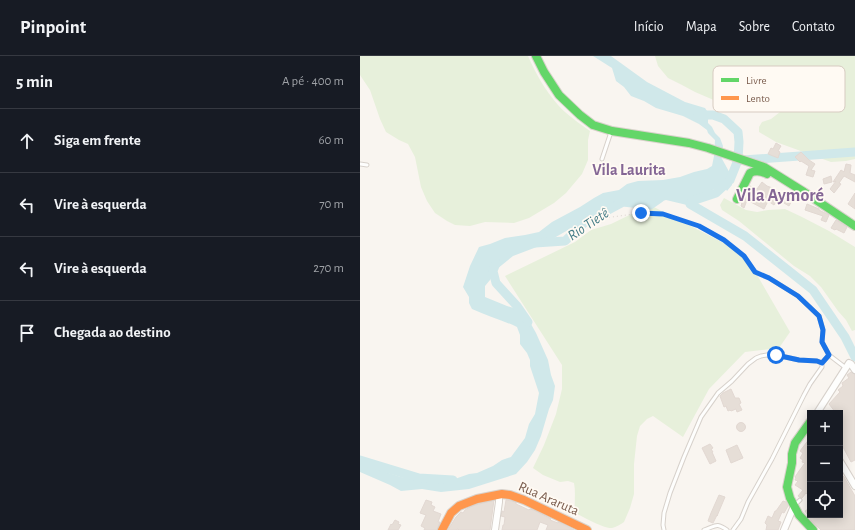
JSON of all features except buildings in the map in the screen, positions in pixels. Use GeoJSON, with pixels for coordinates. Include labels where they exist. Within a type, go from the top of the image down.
{"type":"FeatureCollection","features":[{"type":"Feature","properties":{"kind":"street"},"geometry":{"type":"LineString","coordinates":[[536,56],[551,85],[559,95],[569,106],[593,125],[612,131],[671,140],[708,148],[764,167],[855,226]]}},
{"type":"Feature","properties":{"kind":"street"},"geometry":{"type":"LineString","coordinates":[[737,199],[750,173],[753,171],[759,171],[790,186],[797,187]]}},
{"type":"Feature","properties":{"kind":"street"},"geometry":{"type":"LineString","coordinates":[[819,410],[848,365],[851,364],[855,370]]}},
{"type":"Feature","properties":{"kind":"street"},"geometry":{"type":"LineString","coordinates":[[807,426],[793,448],[792,463],[786,487],[794,506],[803,520],[813,530]]}},
{"type":"Feature","properties":{"kind":"street"},"geometry":{"type":"LineString","coordinates":[[843,466],[855,486]]}},
{"type":"Feature","properties":{"kind":"street"},"geometry":{"type":"LineString","coordinates":[[495,530],[499,494]]}},
{"type":"Feature","properties":{"kind":"street","name":"Rua Araruta"},"geometry":{"type":"LineString","coordinates":[[442,530],[454,510],[459,506],[468,502],[499,494],[507,494],[519,498],[587,530]]}},
{"type":"Feature","properties":{"kind":"street"},"geometry":{"type":"LineString","coordinates":[[784,530],[794,506]]}},
{"type":"Feature","properties":{"kind":"lane"},"geometry":{"type":"LineString","coordinates":[[602,159],[612,131]]}},
{"type":"Feature","properties":{"kind":"lane"},"geometry":{"type":"LineString","coordinates":[[360,164],[367,165]]}},
{"type":"Feature","properties":{"kind":"lane"},"geometry":{"type":"LineString","coordinates":[[769,278],[798,296],[819,316],[823,330],[822,342],[829,355],[848,365]]}},
{"type":"Feature","properties":{"kind":"lane"},"geometry":{"type":"LineString","coordinates":[[664,530],[664,512],[684,457],[701,417],[718,393],[732,382],[748,364],[761,356],[776,355],[822,363]]}},
{"type":"Feature","properties":{"kind":"lane"},"geometry":{"type":"LineString","coordinates":[[733,530],[741,519],[748,502],[772,459],[810,384],[822,367],[822,363],[829,355]]}},
{"type":"Feature","properties":{"kind":"lane"},"geometry":{"type":"LineString","coordinates":[[794,506],[800,500]]}},
{"type":"Feature","properties":{"kind":"lane"},"geometry":{"type":"LineString","coordinates":[[704,530],[718,525],[727,530]]}},
{"type":"Feature","properties":{"kind":"path"},"geometry":{"type":"LineString","coordinates":[[605,218],[641,213],[663,214],[699,226],[724,240],[744,256],[755,272],[769,278]]}},
{"type":"Feature","properties":{"kind":"green space"},"geometry":{"type":"Polygon","coordinates":[[[360,56],[528,56],[541,82],[553,99],[573,119],[590,131],[588,140],[588,160],[582,174],[566,193],[554,203],[529,218],[514,223],[485,222],[470,226],[455,225],[447,221],[435,213],[427,201],[421,187],[415,157],[408,144],[386,132],[370,90],[360,75],[360,56]]]}},
{"type":"Feature","properties":{"kind":"green space"},"geometry":{"type":"Polygon","coordinates":[[[655,56],[855,56],[855,159],[831,162],[776,142],[759,132],[759,127],[762,122],[771,119],[780,112],[845,112],[845,66],[713,66],[713,100],[668,78],[658,66],[655,56]]]}},
{"type":"Feature","properties":{"kind":"green space"},"geometry":{"type":"Polygon","coordinates":[[[724,198],[746,210],[757,212],[785,209],[829,231],[855,247],[855,330],[852,331],[846,320],[821,287],[810,276],[794,266],[739,221],[722,210],[720,205],[724,198]]]}},
{"type":"Feature","properties":{"kind":"green space"},"geometry":{"type":"Polygon","coordinates":[[[650,205],[745,254],[790,332],[779,348],[745,352],[709,389],[683,437],[653,416],[647,419],[640,426],[637,436],[634,464],[634,494],[630,508],[624,522],[614,528],[608,528],[575,513],[574,483],[568,481],[560,482],[543,475],[533,468],[556,414],[562,389],[562,365],[505,276],[575,242],[591,230],[611,224],[650,205]]]}},
{"type":"Feature","properties":{"kind":"water","name":"Rio Tietê"},"geometry":{"type":"Polygon","coordinates":[[[593,56],[611,56],[647,82],[685,102],[705,108],[709,114],[708,123],[720,138],[723,146],[721,157],[732,177],[732,185],[727,191],[724,186],[711,190],[697,204],[687,205],[666,200],[650,205],[635,200],[613,204],[542,245],[513,256],[497,269],[485,286],[485,297],[517,309],[527,317],[548,360],[555,386],[553,400],[535,450],[516,474],[469,489],[441,492],[422,489],[401,491],[360,472],[360,461],[369,463],[380,470],[401,477],[428,482],[443,479],[452,480],[477,473],[511,457],[525,438],[529,424],[535,414],[539,393],[530,366],[530,360],[520,344],[520,335],[517,327],[472,309],[469,303],[469,297],[463,287],[470,266],[479,247],[505,238],[539,232],[552,222],[603,193],[619,190],[627,184],[638,181],[663,180],[680,177],[707,169],[712,166],[715,140],[707,130],[683,116],[656,108],[631,96],[624,87],[616,81],[612,68],[593,56]]]}},
{"type":"Feature","properties":{"kind":"waterway","name":"Rio Tietê"},"geometry":{"type":"LineString","coordinates":[[692,201],[716,193],[730,180],[738,160],[738,132],[724,119],[713,115],[698,115]]}},
{"type":"Feature","properties":{"kind":"waterway"},"geometry":{"type":"LineString","coordinates":[[743,160],[855,152]]}},
{"type":"Feature","properties":{"kind":"waterway","name":"Rio Tietê"},"geometry":{"type":"LineString","coordinates":[[535,243],[565,241],[584,223],[623,202],[650,205],[660,198]]}},
{"type":"Feature","properties":{"kind":"waterway"},"geometry":{"type":"LineString","coordinates":[[690,204],[745,236],[813,290],[845,337],[855,357]]}},
{"type":"Feature","properties":{"kind":"waterway","name":"Rio Tietê"},"geometry":{"type":"LineString","coordinates":[[496,263],[493,271],[496,283],[517,306],[528,322]]}},
{"type":"Feature","properties":{"kind":"waterway","name":"Rio Tietê"},"geometry":{"type":"LineString","coordinates":[[360,460],[419,478],[453,480]]}},
{"type":"Feature","properties":{"kind":"traffic: fast"},"geometry":{"type":"LineString","coordinates":[[536,56],[544,72],[559,95],[593,125],[612,131],[689,143],[764,167],[855,226]]}},
{"type":"Feature","properties":{"kind":"traffic: fast"},"geometry":{"type":"LineString","coordinates":[[737,199],[750,173],[758,171],[767,174]]}},
{"type":"Feature","properties":{"kind":"traffic: fast"},"geometry":{"type":"LineString","coordinates":[[807,426],[795,443],[787,487],[790,498],[799,515],[813,530]]}},
{"type":"Feature","properties":{"kind":"traffic: slow"},"geometry":{"type":"LineString","coordinates":[[442,530],[451,513],[459,506],[477,499],[502,494],[524,500],[587,530]]}},
{"type":"Feature","properties":{"kind":"district","name":"Vila Laurita"},"geometry":{"type":"Point","coordinates":[629,169]}},
{"type":"Feature","properties":{"kind":"district","name":"Vila Aymoré"},"geometry":{"type":"Point","coordinates":[780,195]}},
{"type":"Feature","properties":{"kind":"route"},"geometry":{"type":"LineString","coordinates":[[641,213],[663,214],[699,226],[724,240],[744,256],[755,272],[769,278],[798,296],[819,316],[823,330],[822,342],[829,355],[822,363],[776,355]]}}]}
